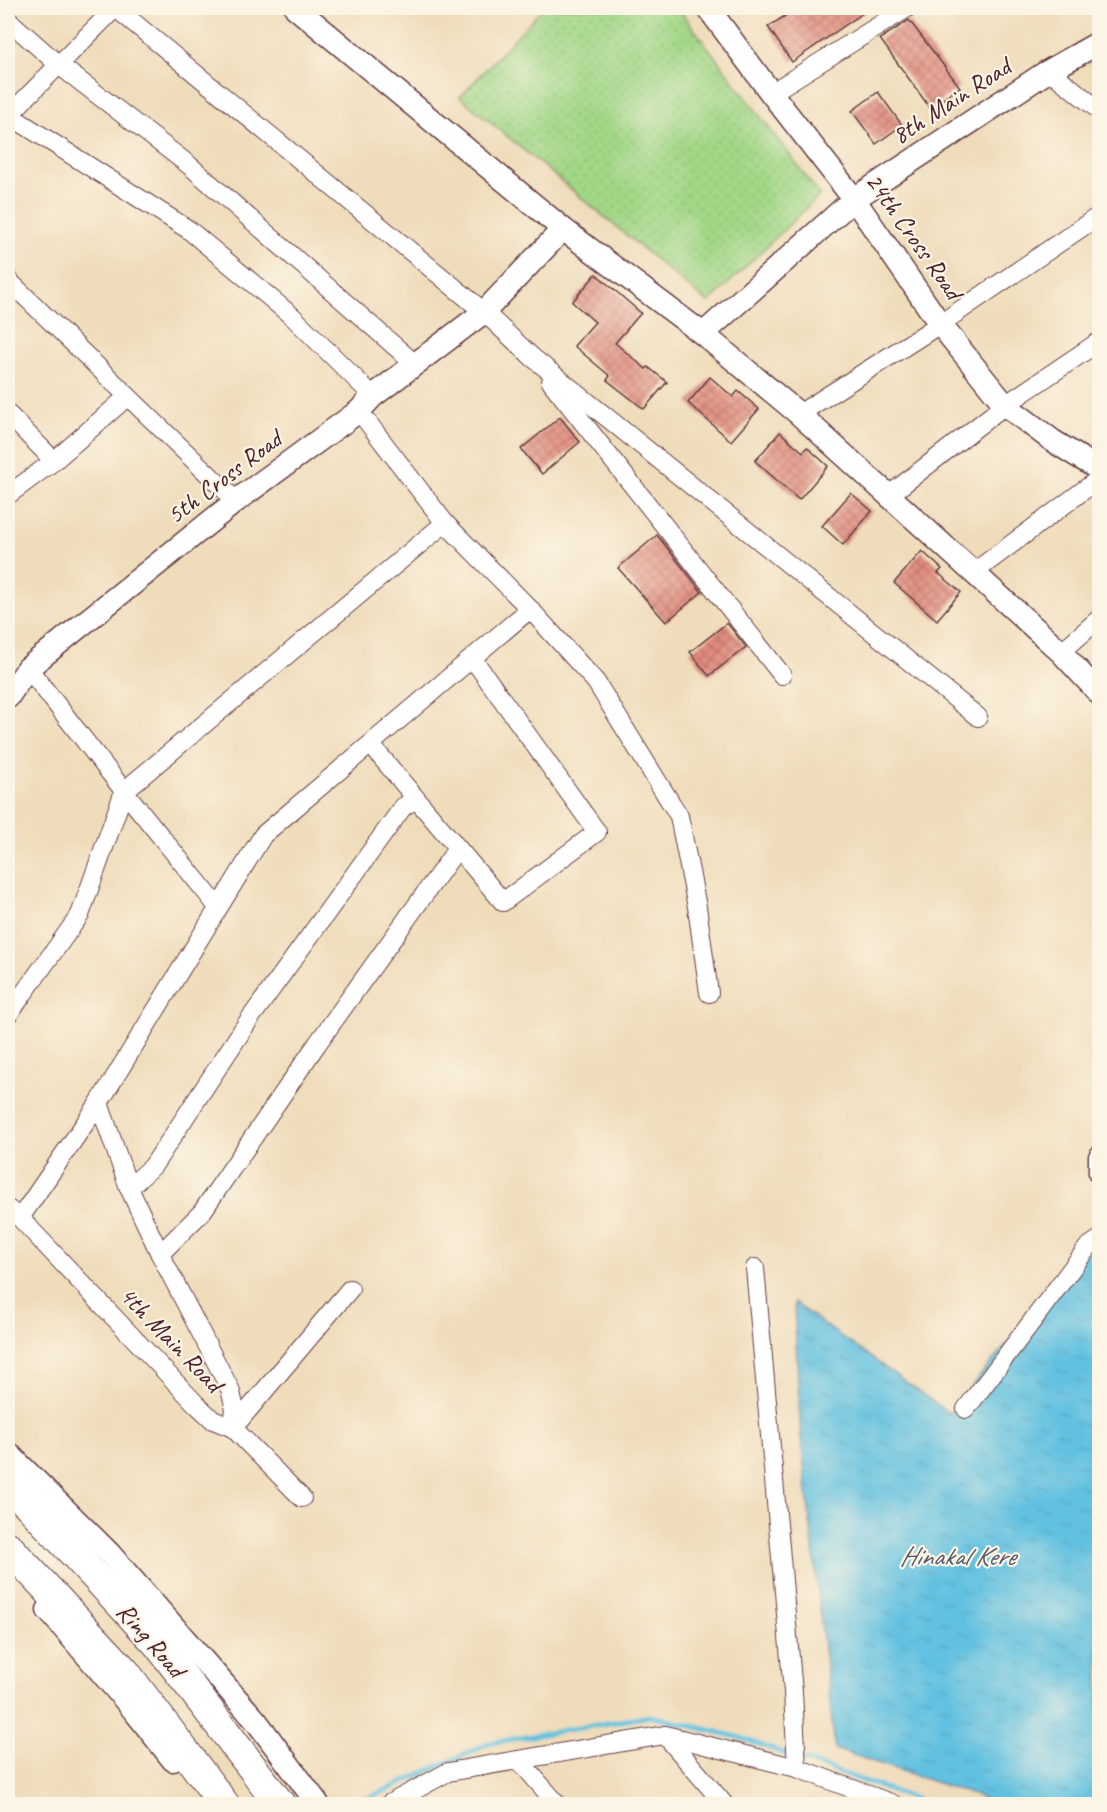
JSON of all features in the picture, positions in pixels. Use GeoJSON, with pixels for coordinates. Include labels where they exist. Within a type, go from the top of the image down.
{"type":"FeatureCollection","features":[{"type":"Feature","properties":{"kind":"highway","name":"Ring Road"},"geometry":{"type":"LineString","coordinates":[[8,1487],[27,1503],[158,1644],[280,1804]]}},
{"type":"Feature","properties":{"kind":"highway","name":"Ring Road"},"geometry":{"type":"LineString","coordinates":[[8,1547],[124,1672],[224,1804]]}},
{"type":"Feature","properties":{"kind":"street"},"geometry":{"type":"LineString","coordinates":[[709,993],[697,906],[679,816],[596,681],[530,609],[445,523],[366,403],[293,317],[189,230],[8,116],[116,8],[484,312],[532,357],[978,717]]}},
{"type":"Feature","properties":{"kind":"street"},"geometry":{"type":"LineString","coordinates":[[296,8],[563,229],[703,334],[799,414],[1061,652],[1100,694]]}},
{"type":"Feature","properties":{"kind":"street"},"geometry":{"type":"LineString","coordinates":[[771,93],[907,8]]}},
{"type":"Feature","properties":{"kind":"street","name":"24th Cross Road"},"geometry":{"type":"LineString","coordinates":[[715,10],[771,93],[854,199],[940,324],[1005,405],[1053,441],[1100,470]]}},
{"type":"Feature","properties":{"kind":"street"},"geometry":{"type":"LineString","coordinates":[[8,20],[59,65],[189,165],[415,364]]}},
{"type":"Feature","properties":{"kind":"street","name":"8th Main Road"},"geometry":{"type":"LineString","coordinates":[[703,334],[854,199],[1050,71],[1100,42]]}},
{"type":"Feature","properties":{"kind":"street"},"geometry":{"type":"LineString","coordinates":[[1050,71],[1100,111]]}},
{"type":"Feature","properties":{"kind":"street"},"geometry":{"type":"LineString","coordinates":[[799,414],[940,324],[1100,215]]}},
{"type":"Feature","properties":{"kind":"street","name":"5th Cross Road"},"geometry":{"type":"LineString","coordinates":[[8,697],[28,668],[236,501],[484,312],[563,229]]}},
{"type":"Feature","properties":{"kind":"street"},"geometry":{"type":"LineString","coordinates":[[8,280],[236,501]]}},
{"type":"Feature","properties":{"kind":"street"},"geometry":{"type":"LineString","coordinates":[[888,496],[1005,405],[1100,341]]}},
{"type":"Feature","properties":{"kind":"street"},"geometry":{"type":"LineString","coordinates":[[532,357],[782,675]]}},
{"type":"Feature","properties":{"kind":"street"},"geometry":{"type":"LineString","coordinates":[[8,495],[54,461],[127,397]]}},
{"type":"Feature","properties":{"kind":"street"},"geometry":{"type":"LineString","coordinates":[[8,414],[54,461]]}},
{"type":"Feature","properties":{"kind":"street"},"geometry":{"type":"LineString","coordinates":[[973,573],[1100,478]]}},
{"type":"Feature","properties":{"kind":"street"},"geometry":{"type":"LineString","coordinates":[[8,1015],[80,915],[124,791],[445,523]]}},
{"type":"Feature","properties":{"kind":"street"},"geometry":{"type":"LineString","coordinates":[[14,1214],[99,1103],[263,836],[530,609]]}},
{"type":"Feature","properties":{"kind":"street"},"geometry":{"type":"LineString","coordinates":[[1061,652],[1100,618]]}},
{"type":"Feature","properties":{"kind":"street"},"geometry":{"type":"LineString","coordinates":[[371,745],[456,849],[503,902],[597,832],[473,659]]}},
{"type":"Feature","properties":{"kind":"street"},"geometry":{"type":"LineString","coordinates":[[28,668],[218,907]]}},
{"type":"Feature","properties":{"kind":"street"},"geometry":{"type":"LineString","coordinates":[[129,1188],[153,1166],[249,1020],[403,807],[416,799]]}},
{"type":"Feature","properties":{"kind":"street"},"geometry":{"type":"LineString","coordinates":[[160,1254],[202,1212],[317,1044],[456,849]]}},
{"type":"Feature","properties":{"kind":"street"},"geometry":{"type":"LineString","coordinates":[[99,1103],[129,1188],[160,1254],[230,1389],[235,1409],[233,1428]]}},
{"type":"Feature","properties":{"kind":"street","name":"4th Main Road"},"geometry":{"type":"LineString","coordinates":[[14,1214],[196,1404],[213,1420],[233,1428],[302,1498]]}},
{"type":"Feature","properties":{"kind":"street"},"geometry":{"type":"LineString","coordinates":[[966,1409],[1088,1247],[1100,1239]]}},
{"type":"Feature","properties":{"kind":"street"},"geometry":{"type":"LineString","coordinates":[[755,1268],[793,1692],[797,1768]]}},
{"type":"Feature","properties":{"kind":"street"},"geometry":{"type":"LineString","coordinates":[[233,1428],[350,1289]]}},
{"type":"Feature","properties":{"kind":"street"},"geometry":{"type":"LineString","coordinates":[[8,1453],[109,1552],[257,1722],[318,1804]]}},
{"type":"Feature","properties":{"kind":"street"},"geometry":{"type":"LineString","coordinates":[[8,1564],[136,1713],[207,1804]]}},
{"type":"Feature","properties":{"kind":"street"},"geometry":{"type":"LineString","coordinates":[[664,1735],[724,1804]]}},
{"type":"Feature","properties":{"kind":"street"},"geometry":{"type":"LineString","coordinates":[[389,1804],[448,1772],[664,1735],[797,1768],[893,1804]]}},
{"type":"Feature","properties":{"kind":"street"},"geometry":{"type":"LineString","coordinates":[[519,1760],[557,1804]]}},
{"type":"Feature","properties":{"kind":"green space"},"geometry":{"type":"Polygon","coordinates":[[[543,8],[678,8],[820,195],[708,303],[460,97],[543,8]]]}},
{"type":"Feature","properties":{"kind":"water","name":"Hinakal Kere"},"geometry":{"type":"Polygon","coordinates":[[[1099,1234],[1099,1804],[1001,1804],[835,1749],[801,1438],[794,1303],[949,1413],[1099,1234]]]}},
{"type":"Feature","properties":{"kind":"building"},"geometry":{"type":"Polygon","coordinates":[[[797,8],[870,8],[792,62],[768,27],[797,8]]]}},
{"type":"Feature","properties":{"kind":"building"},"geometry":{"type":"Polygon","coordinates":[[[909,20],[960,87],[930,108],[880,39],[909,20]]]}},
{"type":"Feature","properties":{"kind":"building"},"geometry":{"type":"Polygon","coordinates":[[[878,92],[902,125],[876,144],[852,111],[878,92]]]}},
{"type":"Feature","properties":{"kind":"building"},"geometry":{"type":"Polygon","coordinates":[[[596,274],[641,313],[615,343],[646,369],[648,367],[667,382],[644,409],[607,380],[610,376],[574,346],[595,322],[572,302],[596,274]]]}},
{"type":"Feature","properties":{"kind":"building"},"geometry":{"type":"Polygon","coordinates":[[[710,377],[733,397],[738,391],[759,409],[731,441],[688,403],[710,377]]]}},
{"type":"Feature","properties":{"kind":"building"},"geometry":{"type":"Polygon","coordinates":[[[560,417],[580,442],[542,474],[521,449],[560,417]]]}},
{"type":"Feature","properties":{"kind":"building"},"geometry":{"type":"Polygon","coordinates":[[[780,432],[803,452],[807,447],[828,466],[799,500],[755,461],[780,432]]]}},
{"type":"Feature","properties":{"kind":"building"},"geometry":{"type":"Polygon","coordinates":[[[851,493],[872,511],[843,545],[822,526],[851,493]]]}},
{"type":"Feature","properties":{"kind":"building"},"geometry":{"type":"Polygon","coordinates":[[[657,535],[702,592],[666,622],[618,568],[657,535]]]}},
{"type":"Feature","properties":{"kind":"building"},"geometry":{"type":"Polygon","coordinates":[[[922,551],[942,569],[938,573],[961,592],[937,620],[894,583],[922,551]]]}},
{"type":"Feature","properties":{"kind":"building"},"geometry":{"type":"Polygon","coordinates":[[[727,623],[746,647],[709,676],[690,652],[727,623]]]}},
{"type":"Feature","properties":{"kind":"waterway"},"geometry":{"type":"LineString","coordinates":[[355,1804],[490,1743],[650,1716],[738,1737],[792,1756]]}},
{"type":"Feature","properties":{"kind":"waterway"},"geometry":{"type":"LineString","coordinates":[[801,1759],[930,1804]]}}]}
